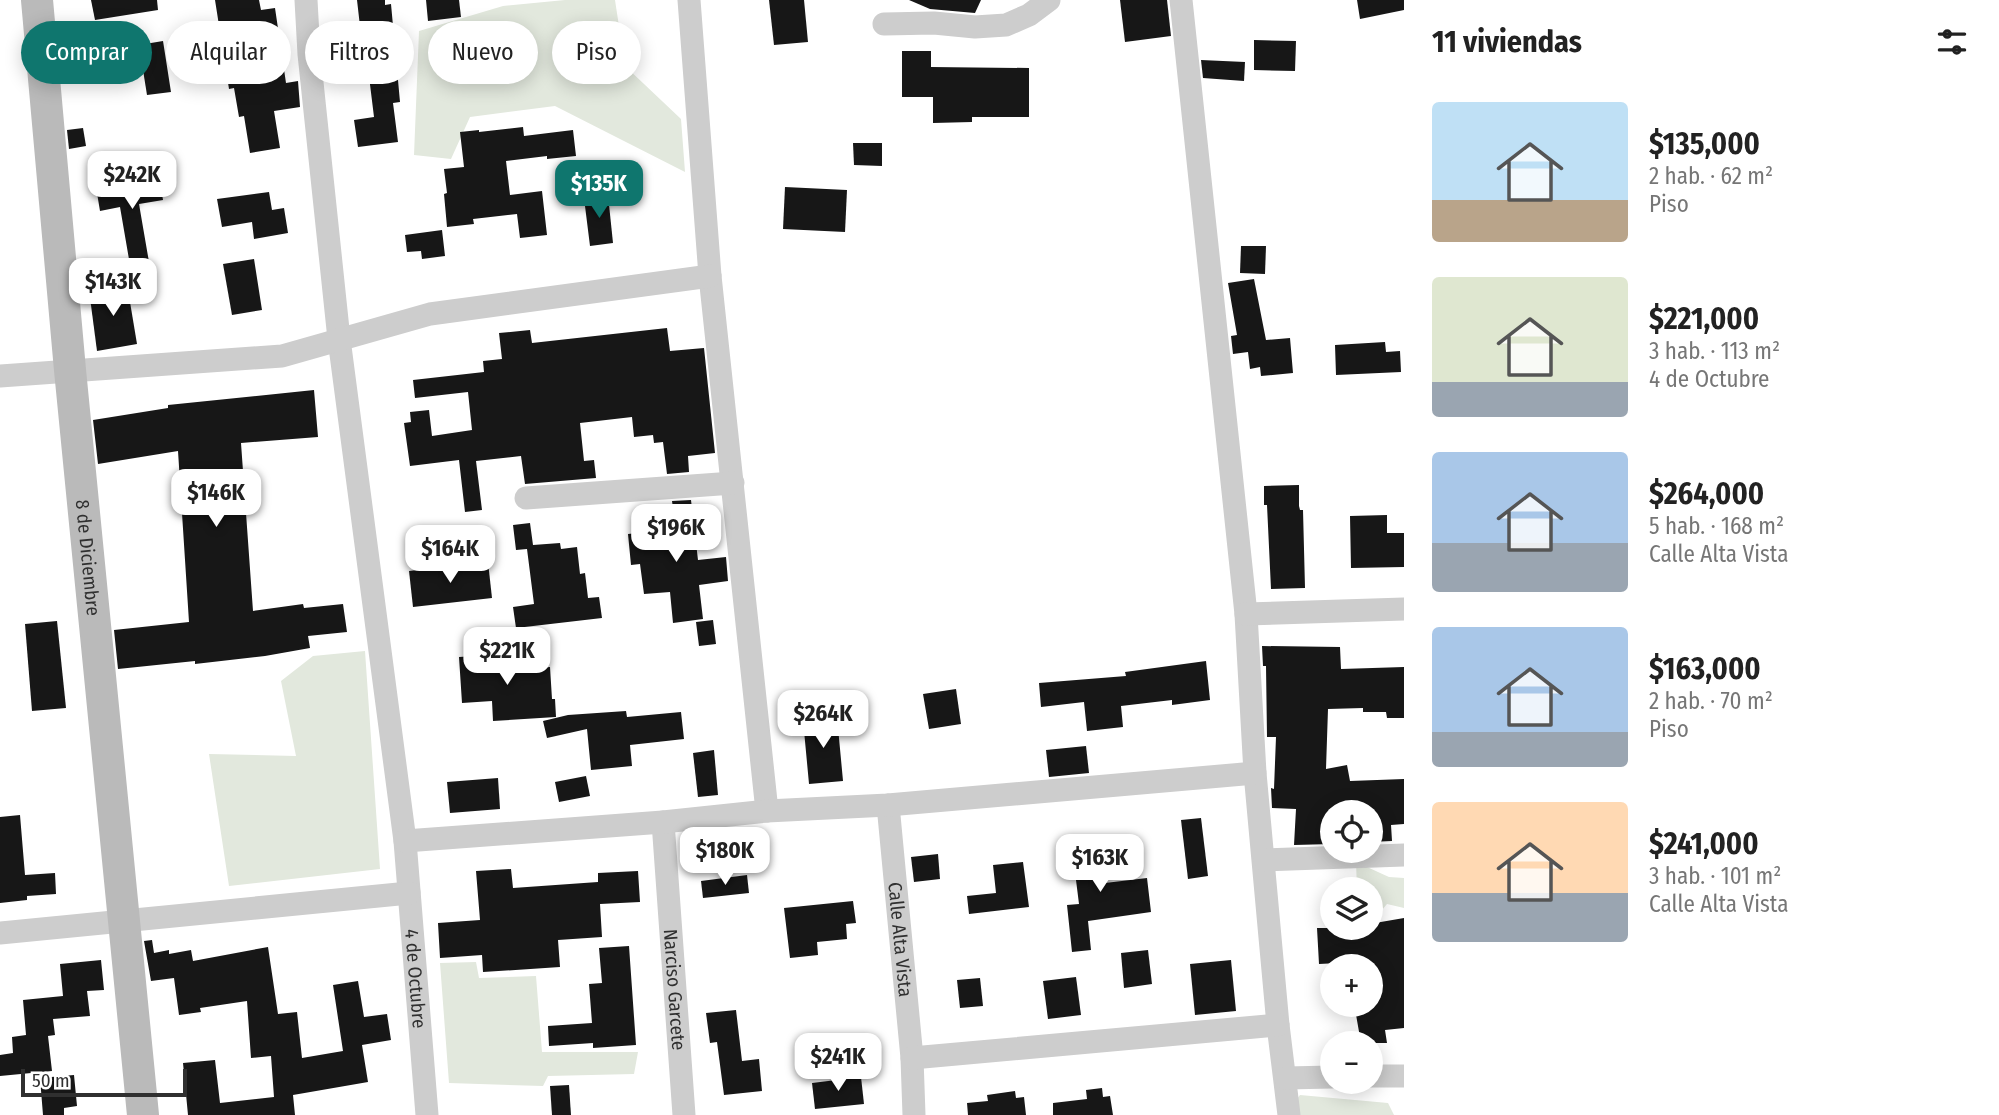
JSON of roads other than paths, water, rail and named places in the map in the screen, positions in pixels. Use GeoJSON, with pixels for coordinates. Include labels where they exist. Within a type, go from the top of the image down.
{"type":"FeatureCollection","features":[{"type":"Feature","properties":{"kind":"street","name":"8 de Diciembre"},"geometry":{"type":"LineString","coordinates":[[37,0],[70,370],[143,1115]]}},
{"type":"Feature","properties":{"kind":"street","name":"4 de Octubre"},"geometry":{"type":"LineString","coordinates":[[306,0],[309,54],[339,339],[405,841],[427,1115]]}},
{"type":"Feature","properties":{"kind":"street"},"geometry":{"type":"LineString","coordinates":[[689,0],[710,276],[767,811]]}},
{"type":"Feature","properties":{"kind":"street"},"geometry":{"type":"LineString","coordinates":[[884,24],[934,23],[975,27],[1006,25],[1029,15],[1049,0]]}},
{"type":"Feature","properties":{"kind":"street"},"geometry":{"type":"LineString","coordinates":[[1181,0],[1246,614],[1255,773],[1289,1115]]}},
{"type":"Feature","properties":{"kind":"street"},"geometry":{"type":"LineString","coordinates":[[0,376],[282,356],[430,314],[710,276]]}},
{"type":"Feature","properties":{"kind":"street"},"geometry":{"type":"LineString","coordinates":[[526,498],[733,483]]}},
{"type":"Feature","properties":{"kind":"street"},"geometry":{"type":"LineString","coordinates":[[1246,614],[1404,609]]}},
{"type":"Feature","properties":{"kind":"street"},"geometry":{"type":"LineString","coordinates":[[405,841],[663,822],[767,811],[888,805],[1255,773]]}},
{"type":"Feature","properties":{"kind":"street","name":"Calle Alta Vista"},"geometry":{"type":"LineString","coordinates":[[888,805],[912,1058],[914,1115]]}},
{"type":"Feature","properties":{"kind":"street","name":"Narciso Garcete"},"geometry":{"type":"LineString","coordinates":[[663,822],[684,1115]]}},
{"type":"Feature","properties":{"kind":"street"},"geometry":{"type":"LineString","coordinates":[[1265,860],[1404,855]]}},
{"type":"Feature","properties":{"kind":"street"},"geometry":{"type":"LineString","coordinates":[[0,933],[409,893]]}},
{"type":"Feature","properties":{"kind":"street"},"geometry":{"type":"LineString","coordinates":[[912,1058],[1278,1025]]}},
{"type":"Feature","properties":{"kind":"street"},"geometry":{"type":"LineString","coordinates":[[1383,1076],[1404,1076]]}},
{"type":"Feature","properties":{"kind":"street"},"geometry":{"type":"LineString","coordinates":[[1286,1078],[1320,1077]]}}]}
